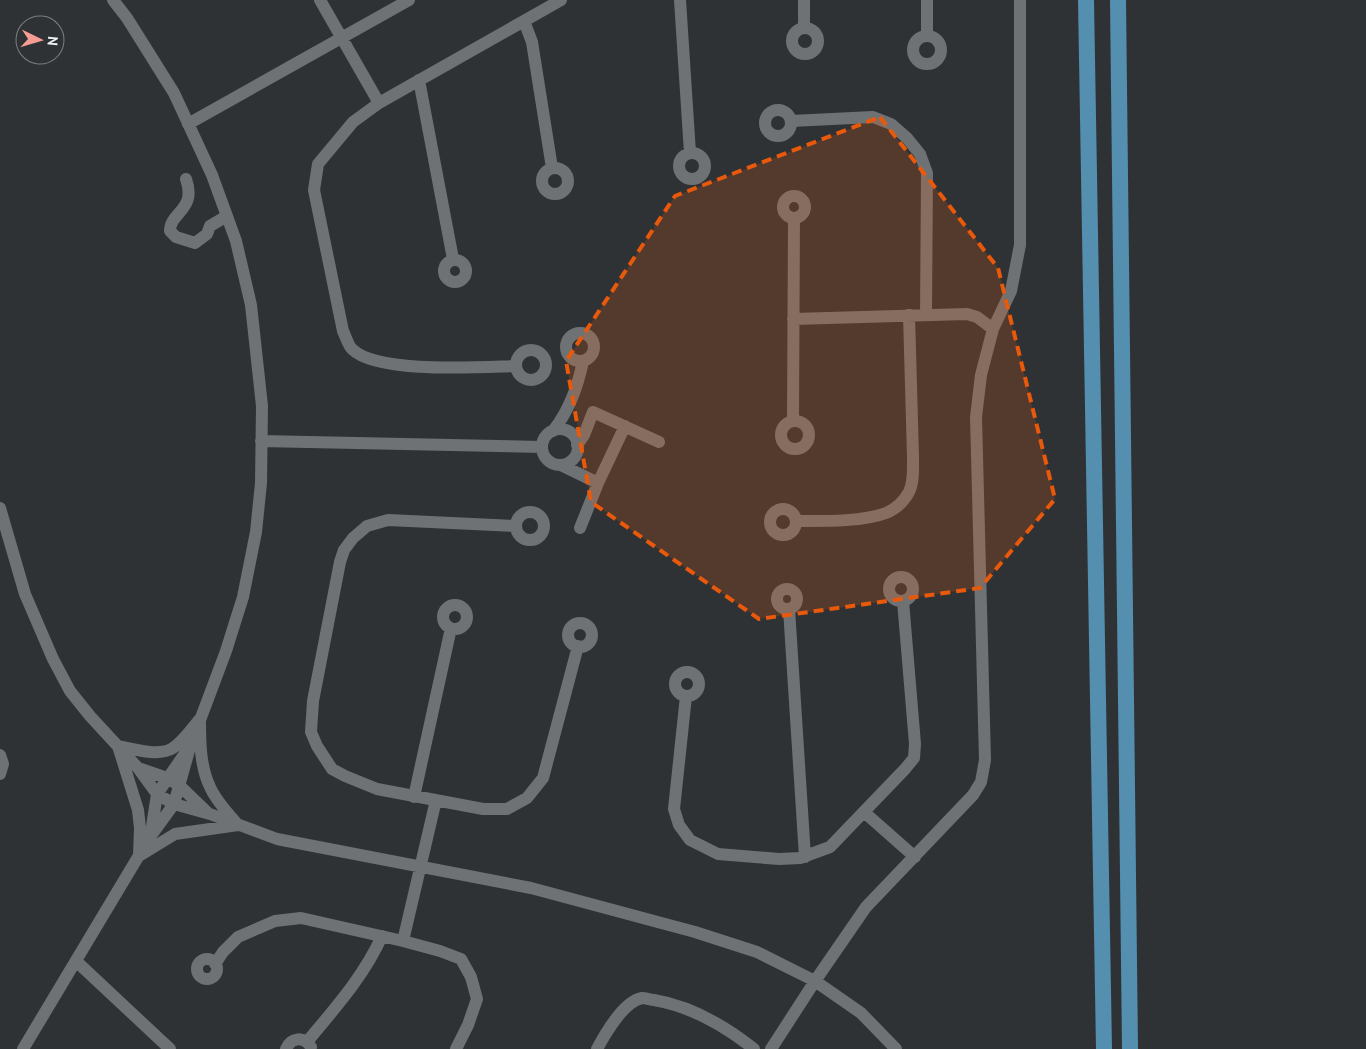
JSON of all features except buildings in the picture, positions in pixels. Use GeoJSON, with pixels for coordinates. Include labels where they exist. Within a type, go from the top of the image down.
{"type":"FeatureCollection","features":[{"type":"Feature","properties":{"kind":"main road"},"geometry":{"type":"LineString","coordinates":[[1086,0],[1104,1049]]}},
{"type":"Feature","properties":{"kind":"main road"},"geometry":{"type":"LineString","coordinates":[[1118,0],[1130,1049]]}},
{"type":"Feature","properties":{"kind":"main road"},"geometry":{"type":"LineString","coordinates":[[1097,594],[1125,592]]}},
{"type":"Feature","properties":{"kind":"street"},"geometry":{"type":"LineString","coordinates":[[23,1049],[150,838],[174,804],[190,747],[226,651],[243,597],[256,532],[261,483],[262,406],[252,305],[236,241],[212,175],[174,93],[127,18],[113,0]]}},
{"type":"Feature","properties":{"kind":"street"},"geometry":{"type":"LineString","coordinates":[[320,0],[378,103]]}},
{"type":"Feature","properties":{"kind":"street"},"geometry":{"type":"LineString","coordinates":[[188,124],[408,0]]}},
{"type":"Feature","properties":{"kind":"street"},"geometry":{"type":"LineString","coordinates":[[516,366],[432,367],[386,363],[369,360],[351,348],[344,332],[314,190],[318,164],[353,122],[378,103],[561,0]]}},
{"type":"Feature","properties":{"kind":"street"},"geometry":{"type":"LineString","coordinates":[[680,0],[690,153]]}},
{"type":"Feature","properties":{"kind":"street"},"geometry":{"type":"LineString","coordinates":[[804,0],[804,27]]}},
{"type":"Feature","properties":{"kind":"street"},"geometry":{"type":"LineString","coordinates":[[927,0],[927,36]]}},
{"type":"Feature","properties":{"kind":"street"},"geometry":{"type":"LineString","coordinates":[[770,1049],[866,908],[973,795],[981,782],[985,760],[976,417],[981,375],[993,329],[1011,291],[1020,245],[1020,0]]}},
{"type":"Feature","properties":{"kind":"street"},"geometry":{"type":"LineString","coordinates":[[524,21],[532,42],[552,168]]}},
{"type":"Feature","properties":{"kind":"street"},"geometry":{"type":"LineString","coordinates":[[419,80],[454,259]]}},
{"type":"Feature","properties":{"kind":"street"},"geometry":{"type":"LineString","coordinates":[[791,121],[873,117],[891,124],[907,138],[920,154],[927,174],[926,315]]}},
{"type":"Feature","properties":{"kind":"street"},"geometry":{"type":"LineString","coordinates":[[186,179],[190,189],[188,201],[182,212],[173,220],[170,232],[176,237],[196,243],[207,234],[210,226],[227,216]]}},
{"type":"Feature","properties":{"kind":"street"},"geometry":{"type":"LineString","coordinates":[[793,422],[794,218]]}},
{"type":"Feature","properties":{"kind":"street"},"geometry":{"type":"LineString","coordinates":[[793,319],[966,314],[978,317],[993,329]]}},
{"type":"Feature","properties":{"kind":"street"},"geometry":{"type":"LineString","coordinates":[[796,521],[824,521],[886,513],[901,504],[910,490],[913,457],[909,315]]}},
{"type":"Feature","properties":{"kind":"street"},"geometry":{"type":"LineString","coordinates":[[569,466],[577,451],[568,432],[584,361]]}},
{"type":"Feature","properties":{"kind":"street"},"geometry":{"type":"LineString","coordinates":[[598,483],[569,466],[550,462],[543,453],[542,447],[546,436],[568,432],[593,412],[659,442]]}},
{"type":"Feature","properties":{"kind":"street"},"geometry":{"type":"LineString","coordinates":[[580,528],[598,483],[625,426]]}},
{"type":"Feature","properties":{"kind":"street"},"geometry":{"type":"LineString","coordinates":[[261,441],[542,447]]}},
{"type":"Feature","properties":{"kind":"street"},"geometry":{"type":"LineString","coordinates":[[0,508],[25,594],[53,659],[70,691],[90,716],[138,768],[158,794],[174,804],[210,814],[277,839],[530,888],[695,932],[757,952],[815,981],[861,1013],[896,1049]]}},
{"type":"Feature","properties":{"kind":"street"},"geometry":{"type":"LineString","coordinates":[[515,526],[388,520],[366,526],[344,550],[313,701],[311,732],[317,746],[332,769],[377,789],[483,809],[507,809],[527,798],[543,778],[578,646]]}},
{"type":"Feature","properties":{"kind":"street"},"geometry":{"type":"LineString","coordinates":[[686,696],[674,809],[679,825],[690,840],[718,854],[779,859],[805,857],[830,847],[914,758],[915,744],[903,601]]}},
{"type":"Feature","properties":{"kind":"street"},"geometry":{"type":"LineString","coordinates":[[790,609],[805,857]]}},
{"type":"Feature","properties":{"kind":"street"},"geometry":{"type":"LineString","coordinates":[[414,797],[450,628]]}},
{"type":"Feature","properties":{"kind":"street"},"geometry":{"type":"LineString","coordinates":[[118,746],[163,752],[173,749],[200,719]]}},
{"type":"Feature","properties":{"kind":"street"},"geometry":{"type":"LineString","coordinates":[[200,719],[200,743],[203,765],[210,788],[238,825]]}},
{"type":"Feature","properties":{"kind":"street"},"geometry":{"type":"LineString","coordinates":[[118,746],[138,810],[140,828],[139,856]]}},
{"type":"Feature","properties":{"kind":"street"},"geometry":{"type":"LineString","coordinates":[[150,838],[158,794],[167,778],[190,747]]}},
{"type":"Feature","properties":{"kind":"street"},"geometry":{"type":"LineString","coordinates":[[0,755],[3,764],[0,774]]}},
{"type":"Feature","properties":{"kind":"street"},"geometry":{"type":"LineString","coordinates":[[138,768],[167,778],[180,786],[210,814]]}},
{"type":"Feature","properties":{"kind":"street"},"geometry":{"type":"LineString","coordinates":[[403,941],[436,800]]}},
{"type":"Feature","properties":{"kind":"street"},"geometry":{"type":"LineString","coordinates":[[864,812],[914,857]]}},
{"type":"Feature","properties":{"kind":"street"},"geometry":{"type":"LineString","coordinates":[[139,856],[176,834],[238,825]]}},
{"type":"Feature","properties":{"kind":"street"},"geometry":{"type":"LineString","coordinates":[[215,964],[238,936],[275,921],[301,918],[440,951],[461,959],[471,976],[477,999],[468,1025],[456,1049]]}},
{"type":"Feature","properties":{"kind":"street"},"geometry":{"type":"LineString","coordinates":[[286,1049],[287,1045],[299,1039],[310,1045],[372,959],[382,936]]}},
{"type":"Feature","properties":{"kind":"street"},"geometry":{"type":"LineString","coordinates":[[76,961],[170,1049]]}},
{"type":"Feature","properties":{"kind":"street"},"geometry":{"type":"LineString","coordinates":[[597,1049],[623,1009],[642,998],[668,1002],[704,1017],[736,1035],[754,1049]]}},
{"type":"Feature","properties":{"kind":"highlighted area"},"geometry":{"type":"Polygon","coordinates":[[[880,117],[998,268],[1055,499],[980,588],[759,619],[591,502],[566,361],[675,196],[880,117]]]}}]}
